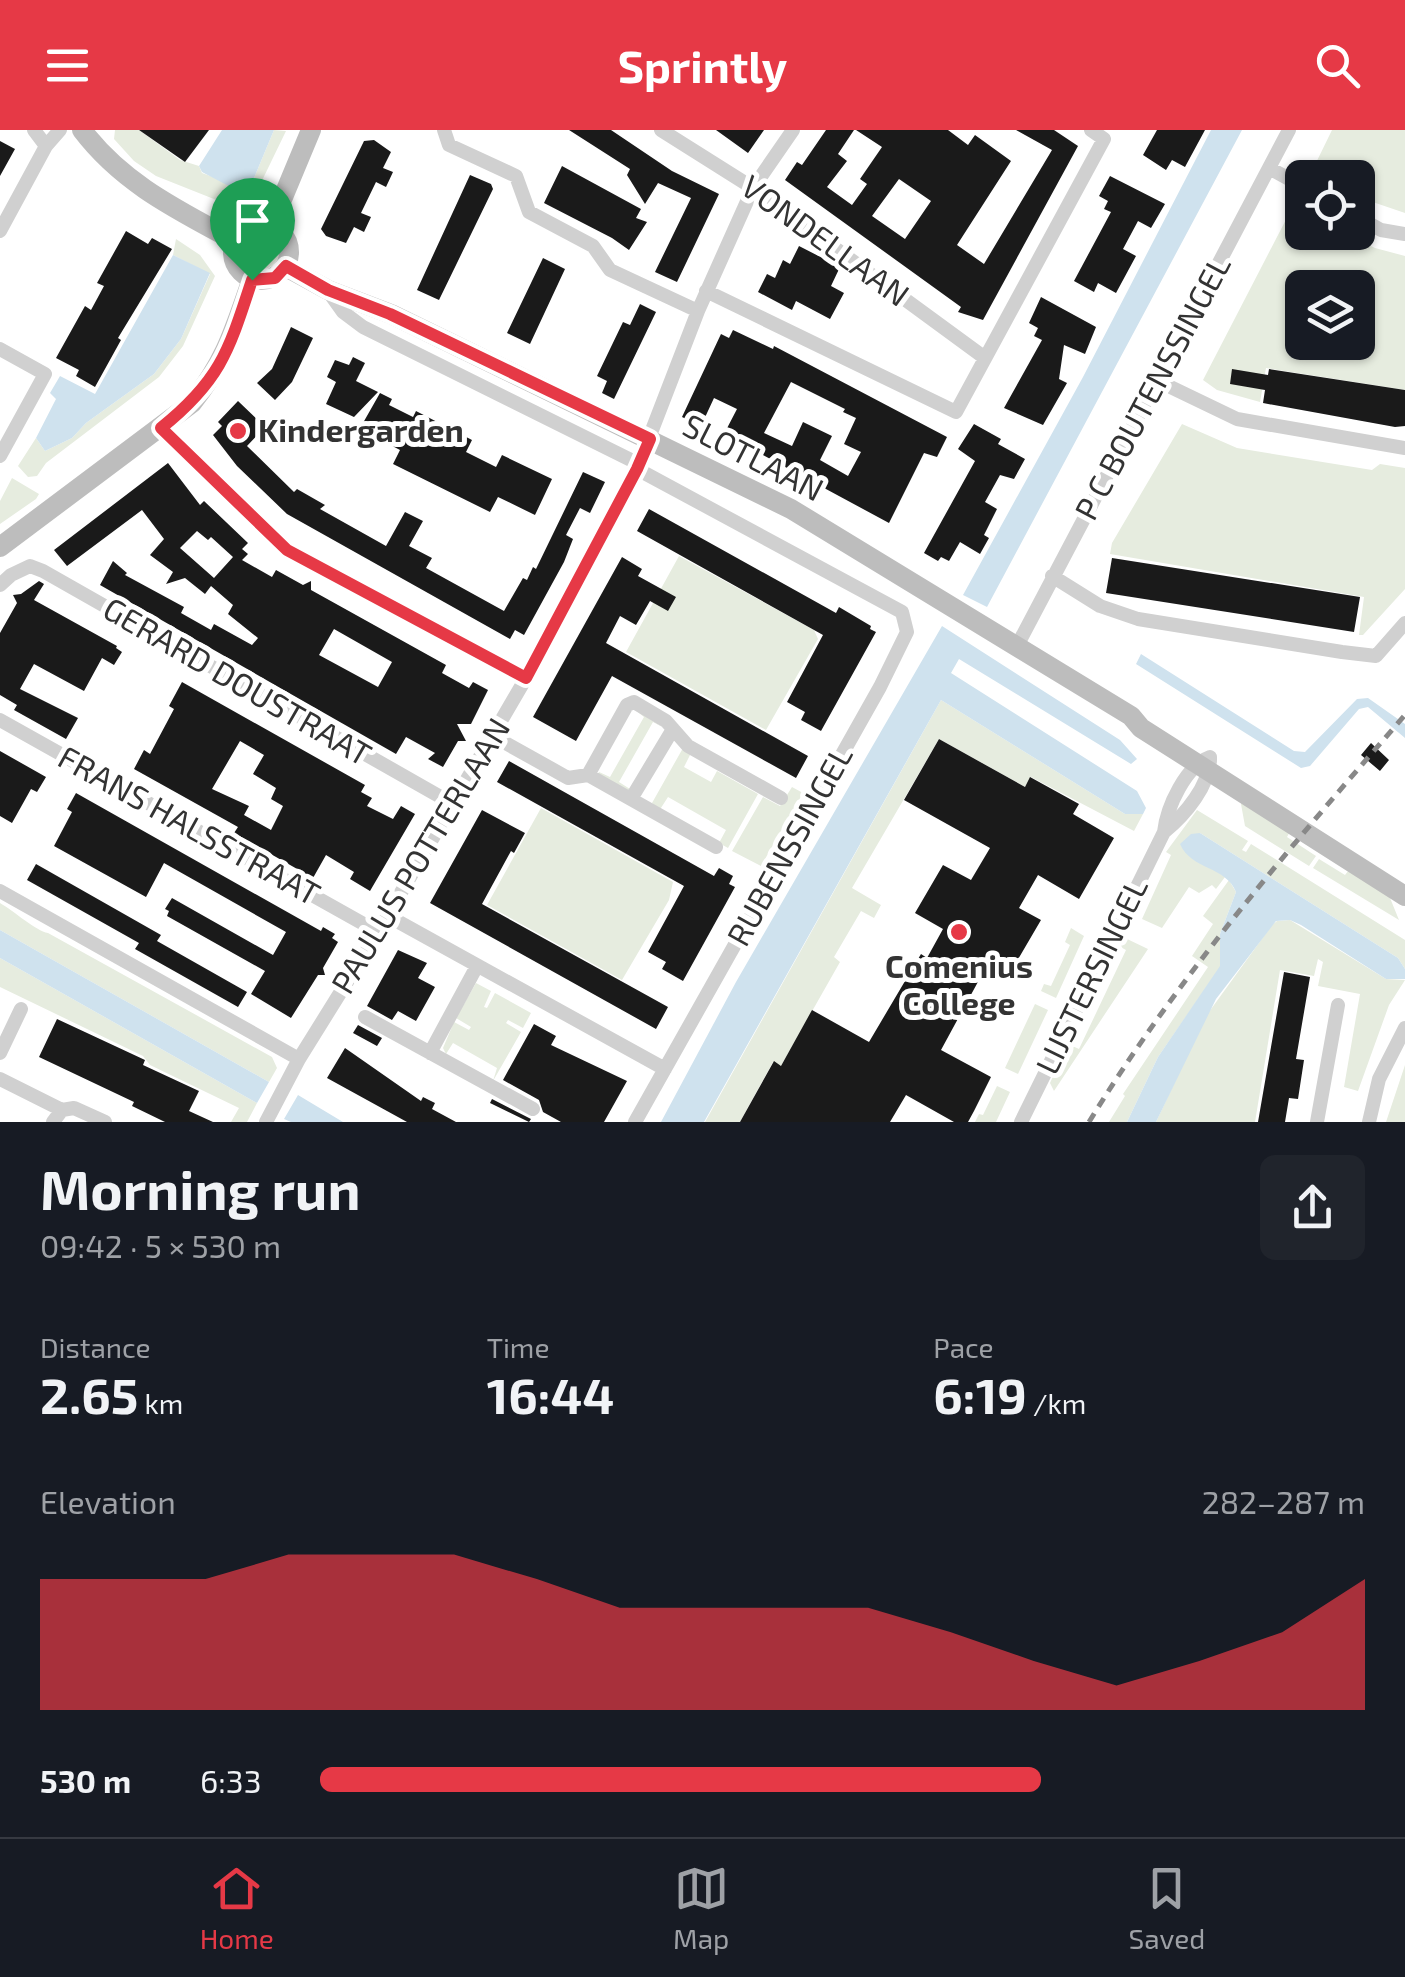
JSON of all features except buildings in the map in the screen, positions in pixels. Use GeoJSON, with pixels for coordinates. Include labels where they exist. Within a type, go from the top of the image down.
{"type":"FeatureCollection","features":[{"type":"Feature","properties":{"kind":"street"},"geometry":{"type":"LineString","coordinates":[[34,130],[46,146]]}},
{"type":"Feature","properties":{"kind":"street"},"geometry":{"type":"LineString","coordinates":[[0,231],[46,146],[60,130]]}},
{"type":"Feature","properties":{"kind":"street"},"geometry":{"type":"LineString","coordinates":[[82,130],[103,156],[141,189],[236,241]]}},
{"type":"Feature","properties":{"kind":"street"},"geometry":{"type":"LineString","coordinates":[[272,226],[311,130]]}},
{"type":"Feature","properties":{"kind":"street"},"geometry":{"type":"LineString","coordinates":[[444,130],[449,145],[516,176],[529,212],[593,246],[610,270],[698,311]]}},
{"type":"Feature","properties":{"kind":"street","name":"VONDELLAAN"},"geometry":{"type":"LineString","coordinates":[[661,130],[753,188],[986,358]]}},
{"type":"Feature","properties":{"kind":"street","name":"PAULUS POTTERLAAN"},"geometry":{"type":"LineString","coordinates":[[269,1117],[299,1059],[388,916],[526,678],[638,467],[706,291],[753,188],[792,130]]}},
{"type":"Feature","properties":{"kind":"street","name":"P C BOUTENSSINGEL"},"geometry":{"type":"LineString","coordinates":[[1016,646],[1289,130]]}},
{"type":"Feature","properties":{"kind":"street"},"geometry":{"type":"LineString","coordinates":[[706,291],[956,412],[1097,134]]}},
{"type":"Feature","properties":{"kind":"street"},"geometry":{"type":"LineString","coordinates":[[1269,168],[1285,177]]}},
{"type":"Feature","properties":{"kind":"street"},"geometry":{"type":"LineString","coordinates":[[250,226],[272,226],[288,243],[290,259],[275,278],[252,280],[235,264],[236,241],[250,226]]}},
{"type":"Feature","properties":{"kind":"street"},"geometry":{"type":"LineString","coordinates":[[1375,227],[1405,234]]}},
{"type":"Feature","properties":{"kind":"street","name":"SLOTLAAN"},"geometry":{"type":"LineString","coordinates":[[286,266],[328,290],[390,314],[791,509],[1132,716],[1141,728],[1405,879]]}},
{"type":"Feature","properties":{"kind":"street"},"geometry":{"type":"LineString","coordinates":[[0,547],[192,402],[217,372],[252,280]]}},
{"type":"Feature","properties":{"kind":"street","name":"SLOTLAAN"},"geometry":{"type":"LineString","coordinates":[[328,290],[343,312],[363,327],[638,467],[902,612],[905,620]]}},
{"type":"Feature","properties":{"kind":"street"},"geometry":{"type":"LineString","coordinates":[[0,349],[45,374],[0,456]]}},
{"type":"Feature","properties":{"kind":"street"},"geometry":{"type":"LineString","coordinates":[[1158,381],[1236,419],[1405,448]]}},
{"type":"Feature","properties":{"kind":"street"},"geometry":{"type":"LineString","coordinates":[[161,428],[287,550],[526,678]]}},
{"type":"Feature","properties":{"kind":"street","name":"GERARD DOUSTRAAT"},"geometry":{"type":"LineString","coordinates":[[0,585],[30,566],[43,572],[453,804]]}},
{"type":"Feature","properties":{"kind":"street"},"geometry":{"type":"LineString","coordinates":[[1052,576],[1118,614],[1342,652],[1376,656],[1405,623]]}},
{"type":"Feature","properties":{"kind":"street","name":"RUBENSSINGEL"},"geometry":{"type":"LineString","coordinates":[[635,1122],[896,658],[907,632],[905,620]]}},
{"type":"Feature","properties":{"kind":"street"},"geometry":{"type":"LineString","coordinates":[[588,775],[629,703],[634,702],[664,719],[688,746],[781,798]]}},
{"type":"Feature","properties":{"kind":"street","name":"FRANS HALSSTRAAT"},"geometry":{"type":"LineString","coordinates":[[0,720],[378,932]]}},
{"type":"Feature","properties":{"kind":"street"},"geometry":{"type":"LineString","coordinates":[[631,800],[672,729]]}},
{"type":"Feature","properties":{"kind":"street"},"geometry":{"type":"LineString","coordinates":[[492,736],[568,778],[588,775],[716,847]]}},
{"type":"Feature","properties":{"kind":"street","name":"SLOTLAAN"},"geometry":{"type":"LineString","coordinates":[[1206,764],[1405,896]]}},
{"type":"Feature","properties":{"kind":"street","name":"LIJSTERSINGEL"},"geometry":{"type":"LineString","coordinates":[[1021,1122],[1164,832],[1166,816],[1206,764]]}},
{"type":"Feature","properties":{"kind":"street"},"geometry":{"type":"LineString","coordinates":[[0,891],[299,1059]]}},
{"type":"Feature","properties":{"kind":"street"},"geometry":{"type":"LineString","coordinates":[[388,916],[666,1068]]}},
{"type":"Feature","properties":{"kind":"street"},"geometry":{"type":"LineString","coordinates":[[430,1053],[477,966]]}},
{"type":"Feature","properties":{"kind":"street"},"geometry":{"type":"LineString","coordinates":[[1317,1122],[1338,1005]]}},
{"type":"Feature","properties":{"kind":"street"},"geometry":{"type":"LineString","coordinates":[[0,1053],[21,1009]]}},
{"type":"Feature","properties":{"kind":"street"},"geometry":{"type":"LineString","coordinates":[[365,1017],[533,1109]]}},
{"type":"Feature","properties":{"kind":"street"},"geometry":{"type":"LineString","coordinates":[[1370,1122],[1379,1078],[1405,1028]]}},
{"type":"Feature","properties":{"kind":"street"},"geometry":{"type":"LineString","coordinates":[[0,1079],[58,1116],[74,1108],[105,1122]]}},
{"type":"Feature","properties":{"kind":"shaded area"},"geometry":{"type":"Polygon","coordinates":[[[115,130],[139,130],[180,160],[199,166],[202,173],[249,190],[274,130],[286,131],[256,193],[229,205],[156,176],[134,161],[114,139],[115,130]]]}},
{"type":"Feature","properties":{"kind":"shaded area"},"geometry":{"type":"Polygon","coordinates":[[[1332,130],[1405,130],[1405,213],[1375,203],[1375,160],[1317,160],[1332,130]]]}},
{"type":"Feature","properties":{"kind":"shaded area"},"geometry":{"type":"Polygon","coordinates":[[[1285,221],[1285,250],[1375,248],[1405,256],[1405,390],[1266,368],[1260,402],[1217,390],[1203,380],[1285,221]]]}},
{"type":"Feature","properties":{"kind":"shaded area"},"geometry":{"type":"Polygon","coordinates":[[[262,235],[274,240],[279,252],[274,264],[262,269],[250,264],[245,252],[250,240],[262,235]]]}},
{"type":"Feature","properties":{"kind":"shaded area"},"geometry":{"type":"Polygon","coordinates":[[[176,239],[200,255],[215,276],[183,346],[159,377],[46,463],[37,476],[28,477],[18,466],[36,438],[45,451],[72,438],[86,423],[154,374],[181,339],[210,274],[173,255],[176,239]]]}},
{"type":"Feature","properties":{"kind":"shaded area"},"geometry":{"type":"Polygon","coordinates":[[[1182,424],[1237,448],[1372,470],[1380,464],[1405,468],[1405,589],[1363,635],[1359,635],[1364,597],[1110,554],[1112,543],[1182,424]]]}},
{"type":"Feature","properties":{"kind":"shaded area"},"geometry":{"type":"Polygon","coordinates":[[[12,478],[39,494],[0,524],[0,501],[12,478]]]}},
{"type":"Feature","properties":{"kind":"shaded area"},"geometry":{"type":"Polygon","coordinates":[[[679,556],[814,630],[818,639],[766,730],[626,652],[679,556]]]}},
{"type":"Feature","properties":{"kind":"shaded area"},"geometry":{"type":"Polygon","coordinates":[[[941,700],[1125,814],[1143,814],[1134,831],[1031,777],[1025,787],[939,739],[852,888],[881,905],[874,918],[861,911],[834,957],[840,962],[781,1066],[773,1062],[740,1122],[705,1122],[941,700]]]}},
{"type":"Feature","properties":{"kind":"shaded area"},"geometry":{"type":"Polygon","coordinates":[[[634,709],[664,728],[653,722],[619,782],[628,791],[598,774],[610,777],[644,717],[634,709]]]}},
{"type":"Feature","properties":{"kind":"shaded area"},"geometry":{"type":"Polygon","coordinates":[[[683,748],[691,753],[684,767],[711,782],[717,771],[758,794],[728,848],[719,843],[726,830],[668,797],[659,811],[652,803],[683,748]]]}},
{"type":"Feature","properties":{"kind":"shaded area"},"geometry":{"type":"Polygon","coordinates":[[[792,787],[803,793],[761,866],[732,851],[763,797],[780,806],[792,787]]]}},
{"type":"Feature","properties":{"kind":"shaded area"},"geometry":{"type":"Polygon","coordinates":[[[1244,799],[1292,828],[1287,837],[1316,856],[1309,866],[1245,826],[1241,804],[1244,799]]]}},
{"type":"Feature","properties":{"kind":"shaded area"},"geometry":{"type":"Polygon","coordinates":[[[541,808],[673,882],[669,900],[622,980],[487,905],[541,808]]]}},
{"type":"Feature","properties":{"kind":"shaded area"},"geometry":{"type":"Polygon","coordinates":[[[1197,810],[1248,841],[1242,850],[1246,852],[1251,844],[1405,940],[1405,969],[1398,958],[1200,833],[1181,845],[1225,877],[1216,889],[1212,885],[1199,893],[1189,887],[1162,928],[1142,919],[1171,855],[1166,852],[1197,810]]]}},
{"type":"Feature","properties":{"kind":"shaded area"},"geometry":{"type":"Polygon","coordinates":[[[1319,859],[1345,875],[1352,866],[1388,893],[1399,920],[1313,868],[1319,859]]]}},
{"type":"Feature","properties":{"kind":"shaded area"},"geometry":{"type":"Polygon","coordinates":[[[1229,880],[1236,892],[1220,934],[1221,966],[1158,1057],[1127,1122],[1109,1122],[1123,1094],[1208,967],[1192,956],[1213,924],[1203,916],[1229,880]]]}},
{"type":"Feature","properties":{"kind":"shaded area"},"geometry":{"type":"Polygon","coordinates":[[[0,903],[37,929],[272,1057],[277,1068],[269,1082],[0,930],[0,903]]]}},
{"type":"Feature","properties":{"kind":"shaded area"},"geometry":{"type":"Polygon","coordinates":[[[1290,920],[1386,979],[1405,980],[1389,1005],[1358,1091],[1344,1087],[1360,994],[1318,986],[1323,962],[1318,959],[1314,976],[1280,970],[1255,1122],[1156,1122],[1206,1016],[1272,925],[1290,920]]]}},
{"type":"Feature","properties":{"kind":"shaded area"},"geometry":{"type":"Polygon","coordinates":[[[1071,928],[1084,936],[1056,998],[1041,991],[1044,984],[1051,986],[1070,945],[1065,942],[1071,928]]]}},
{"type":"Feature","properties":{"kind":"shaded area"},"geometry":{"type":"Polygon","coordinates":[[[1125,938],[1148,949],[1054,1091],[1050,1083],[1068,1044],[1079,1049],[1126,950],[1115,944],[1125,938]]]}},
{"type":"Feature","properties":{"kind":"shaded area"},"geometry":{"type":"Polygon","coordinates":[[[0,958],[257,1103],[247,1122],[231,1122],[239,1108],[150,1065],[143,1056],[0,987],[0,958]]]}},
{"type":"Feature","properties":{"kind":"shaded area"},"geometry":{"type":"Polygon","coordinates":[[[476,983],[491,991],[484,1007],[495,993],[531,1013],[523,1028],[508,1020],[506,1023],[521,1032],[493,1081],[497,1068],[453,1043],[446,1054],[443,1048],[454,1022],[469,1030],[471,1027],[456,1018],[476,983]]]}},
{"type":"Feature","properties":{"kind":"shaded area"},"geometry":{"type":"Polygon","coordinates":[[[1035,1004],[1048,1010],[1018,1074],[1005,1068],[1035,1004]]]}},
{"type":"Feature","properties":{"kind":"shaded area"},"geometry":{"type":"Polygon","coordinates":[[[1405,1065],[1405,1122],[1386,1122],[1405,1065]]]}},
{"type":"Feature","properties":{"kind":"shaded area"},"geometry":{"type":"Polygon","coordinates":[[[997,1086],[1010,1092],[996,1122],[975,1122],[979,1114],[983,1115],[997,1086]]]}},
{"type":"Feature","properties":{"kind":"water"},"geometry":{"type":"Polygon","coordinates":[[[222,130],[274,130],[249,190],[242,193],[202,172],[199,166],[222,130]]]}},
{"type":"Feature","properties":{"kind":"water"},"geometry":{"type":"Polygon","coordinates":[[[1211,130],[1242,130],[987,607],[963,595],[1083,377],[1211,130]]]}},
{"type":"Feature","properties":{"kind":"water"},"geometry":{"type":"Polygon","coordinates":[[[173,255],[210,273],[181,339],[154,374],[86,423],[72,438],[45,451],[36,438],[56,399],[50,393],[60,376],[95,394],[173,255]]]}},
{"type":"Feature","properties":{"kind":"water"},"geometry":{"type":"Polygon","coordinates":[[[942,626],[1120,740],[1137,759],[1131,764],[959,659],[951,673],[1137,791],[1146,808],[1143,814],[1125,814],[941,700],[704,1122],[661,1122],[736,982],[942,626]]]}},
{"type":"Feature","properties":{"kind":"water"},"geometry":{"type":"Polygon","coordinates":[[[1141,654],[1294,751],[1305,752],[1357,699],[1368,698],[1405,724],[1405,738],[1368,707],[1359,709],[1310,766],[1301,768],[1136,664],[1141,654]]]}},
{"type":"Feature","properties":{"kind":"water"},"geometry":{"type":"Polygon","coordinates":[[[1200,833],[1398,958],[1405,969],[1405,979],[1386,979],[1301,925],[1290,920],[1276,921],[1216,999],[1156,1122],[1127,1122],[1158,1057],[1220,966],[1220,934],[1236,892],[1225,877],[1192,859],[1180,844],[1191,834],[1200,833]]]}},
{"type":"Feature","properties":{"kind":"water"},"geometry":{"type":"Polygon","coordinates":[[[0,930],[269,1082],[257,1103],[0,958],[0,930]]]}},
{"type":"Feature","properties":{"kind":"water"},"geometry":{"type":"Polygon","coordinates":[[[298,1095],[343,1122],[284,1119],[298,1095]]]}},
{"type":"Feature","properties":{"kind":"railway"},"geometry":{"type":"LineString","coordinates":[[1089,1122],[1199,963],[1405,715]]}},
{"type":"Feature","properties":{"kind":"place","name":"Kindergarden"},"geometry":{"type":"Point","coordinates":[238,431]}},
{"type":"Feature","properties":{"kind":"place","name":"Comenius College"},"geometry":{"type":"Point","coordinates":[959,932]}},
{"type":"Feature","properties":{"kind":"route"},"geometry":{"type":"LineString","coordinates":[[286,266],[328,290],[390,314],[650,439],[526,678],[287,550],[161,428],[192,402],[217,372],[252,280],[275,278],[286,266]]}}]}
